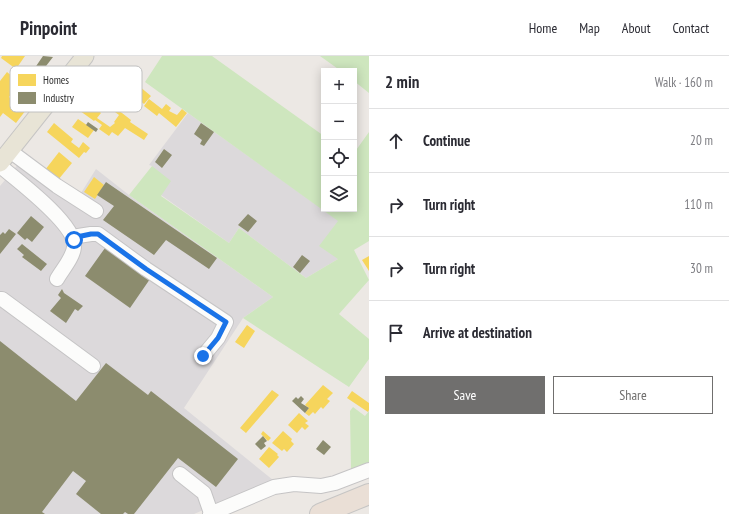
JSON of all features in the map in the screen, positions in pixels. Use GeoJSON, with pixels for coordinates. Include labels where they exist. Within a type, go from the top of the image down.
{"type":"FeatureCollection","features":[{"type":"Feature","properties":{"kind":"highway"},"geometry":{"type":"LineString","coordinates":[[320,514],[369,494]]}},
{"type":"Feature","properties":{"kind":"main road"},"geometry":{"type":"LineString","coordinates":[[77,66],[85,56]]}},
{"type":"Feature","properties":{"kind":"main road"},"geometry":{"type":"LineString","coordinates":[[3,158],[40,112]]}},
{"type":"Feature","properties":{"kind":"street"},"geometry":{"type":"LineString","coordinates":[[3,158],[58,186],[96,210]]}},
{"type":"Feature","properties":{"kind":"street"},"geometry":{"type":"LineString","coordinates":[[3,158],[70,233],[74,245],[73,253],[56,279]]}},
{"type":"Feature","properties":{"kind":"street"},"geometry":{"type":"LineString","coordinates":[[72,238],[98,234],[146,269],[226,322],[218,338],[203,356]]}},
{"type":"Feature","properties":{"kind":"street"},"geometry":{"type":"LineString","coordinates":[[0,299],[93,366]]}},
{"type":"Feature","properties":{"kind":"street"},"geometry":{"type":"LineString","coordinates":[[180,474],[204,493],[211,514],[274,487],[294,484],[321,486],[335,483],[369,470]]}},
{"type":"Feature","properties":{"kind":"shaded area"},"geometry":{"type":"Polygon","coordinates":[[[188,113],[321,208],[321,212],[326,212],[339,221],[338,259],[306,278],[239,228],[229,243],[161,195],[152,166],[149,165],[188,113]]]}},
{"type":"Feature","properties":{"kind":"shaded area"},"geometry":{"type":"Polygon","coordinates":[[[20,162],[76,201],[96,169],[129,195],[273,297],[243,318],[184,408],[273,480],[194,514],[0,514],[0,186],[20,162]]]}},
{"type":"Feature","properties":{"kind":"green space"},"geometry":{"type":"Polygon","coordinates":[[[162,56],[212,56],[321,134],[321,209],[145,82],[162,56]]]}},
{"type":"Feature","properties":{"kind":"green space"},"geometry":{"type":"Polygon","coordinates":[[[320,56],[369,56],[369,93],[357,83],[357,68],[337,68],[320,56]]]}},
{"type":"Feature","properties":{"kind":"green space"},"geometry":{"type":"Polygon","coordinates":[[[369,132],[369,241],[354,250],[369,280],[339,314],[369,339],[369,359],[349,387],[243,318],[273,297],[129,195],[152,166],[171,181],[161,196],[229,243],[239,228],[306,278],[338,259],[319,246],[338,221],[326,212],[357,212],[357,149],[369,132]]]}},
{"type":"Feature","properties":{"kind":"green space"},"geometry":{"type":"Polygon","coordinates":[[[353,407],[365,416],[369,411],[369,463],[351,470],[350,411],[353,407]]]}},
{"type":"Feature","properties":{"kind":"building: Homes"},"geometry":{"type":"Polygon","coordinates":[[[2,56],[25,56],[18,66],[12,66],[1,58],[2,56]]]}},
{"type":"Feature","properties":{"kind":"building: Homes"},"geometry":{"type":"Polygon","coordinates":[[[7,72],[10,75],[10,112],[24,112],[16,123],[3,113],[0,117],[0,81],[7,72]]]}},
{"type":"Feature","properties":{"kind":"building: Homes"},"geometry":{"type":"Polygon","coordinates":[[[142,88],[151,96],[144,104],[142,102],[142,88]]]}},
{"type":"Feature","properties":{"kind":"building: Homes"},"geometry":{"type":"Polygon","coordinates":[[[149,99],[162,109],[166,104],[171,108],[169,111],[177,115],[182,109],[187,113],[176,127],[159,113],[157,116],[144,106],[149,99]]]}},
{"type":"Feature","properties":{"kind":"building: Homes"},"geometry":{"type":"Polygon","coordinates":[[[82,112],[100,112],[101,113],[97,118],[110,127],[115,123],[114,122],[119,115],[115,112],[121,112],[131,120],[130,122],[148,134],[144,140],[125,128],[118,136],[112,132],[109,136],[99,129],[102,125],[95,120],[94,121],[82,112]]]}},
{"type":"Feature","properties":{"kind":"building: Homes"},"geometry":{"type":"Polygon","coordinates":[[[78,119],[94,130],[88,138],[72,127],[78,119]]]}},
{"type":"Feature","properties":{"kind":"building: Homes"},"geometry":{"type":"Polygon","coordinates":[[[54,123],[73,139],[71,142],[79,148],[83,142],[90,148],[86,153],[84,152],[79,158],[47,132],[54,123]]]}},
{"type":"Feature","properties":{"kind":"building: Homes"},"geometry":{"type":"Polygon","coordinates":[[[59,152],[72,163],[58,180],[45,170],[59,152]]]}},
{"type":"Feature","properties":{"kind":"building: Homes"},"geometry":{"type":"Polygon","coordinates":[[[94,177],[104,185],[95,199],[84,192],[94,177]]]}},
{"type":"Feature","properties":{"kind":"building: Homes"},"geometry":{"type":"Polygon","coordinates":[[[369,256],[369,271],[362,260],[369,256]]]}},
{"type":"Feature","properties":{"kind":"building: Homes"},"geometry":{"type":"Polygon","coordinates":[[[247,325],[255,331],[244,348],[235,342],[247,325]]]}},
{"type":"Feature","properties":{"kind":"building: Homes"},"geometry":{"type":"Polygon","coordinates":[[[323,385],[333,393],[327,399],[330,401],[323,409],[321,407],[315,414],[313,412],[309,416],[305,413],[309,408],[305,405],[323,385]]]}},
{"type":"Feature","properties":{"kind":"building: Homes"},"geometry":{"type":"Polygon","coordinates":[[[272,390],[279,395],[246,433],[240,428],[272,390]]]}},
{"type":"Feature","properties":{"kind":"building: Homes"},"geometry":{"type":"Polygon","coordinates":[[[352,391],[369,403],[368,412],[347,398],[352,391]]]}},
{"type":"Feature","properties":{"kind":"building: Homes"},"geometry":{"type":"Polygon","coordinates":[[[299,413],[308,421],[305,423],[309,426],[305,430],[302,427],[297,433],[288,425],[299,413]]]}},
{"type":"Feature","properties":{"kind":"building: Homes"},"geometry":{"type":"Polygon","coordinates":[[[263,431],[271,438],[268,441],[261,434],[263,431]]]}},
{"type":"Feature","properties":{"kind":"building: Homes"},"geometry":{"type":"Polygon","coordinates":[[[283,431],[292,439],[291,441],[294,444],[287,452],[284,449],[282,451],[272,443],[283,431]]]}},
{"type":"Feature","properties":{"kind":"building: Homes"},"geometry":{"type":"Polygon","coordinates":[[[269,447],[278,454],[277,455],[279,457],[269,468],[259,459],[269,447]]]}},
{"type":"Feature","properties":{"kind":"building: Industry"},"geometry":{"type":"Polygon","coordinates":[[[43,56],[53,57],[46,66],[36,66],[43,56]]]}},
{"type":"Feature","properties":{"kind":"building: Industry"},"geometry":{"type":"Polygon","coordinates":[[[88,122],[98,129],[96,132],[86,125],[88,122]]]}},
{"type":"Feature","properties":{"kind":"building: Industry"},"geometry":{"type":"Polygon","coordinates":[[[201,123],[214,132],[204,146],[200,144],[202,140],[194,134],[201,123]]]}},
{"type":"Feature","properties":{"kind":"building: Industry"},"geometry":{"type":"Polygon","coordinates":[[[164,149],[172,155],[162,168],[155,162],[164,149]]]}},
{"type":"Feature","properties":{"kind":"building: Industry"},"geometry":{"type":"Polygon","coordinates":[[[106,182],[217,258],[209,269],[166,240],[154,255],[103,220],[114,206],[97,195],[106,182]]]}},
{"type":"Feature","properties":{"kind":"building: Industry"},"geometry":{"type":"Polygon","coordinates":[[[248,214],[257,221],[248,232],[238,225],[248,214]]]}},
{"type":"Feature","properties":{"kind":"building: Industry"},"geometry":{"type":"Polygon","coordinates":[[[31,216],[44,227],[32,242],[27,238],[25,240],[17,233],[31,216]]]}},
{"type":"Feature","properties":{"kind":"building: Industry"},"geometry":{"type":"Polygon","coordinates":[[[9,229],[16,234],[0,254],[0,235],[3,232],[5,234],[9,229]]]}},
{"type":"Feature","properties":{"kind":"building: Industry"},"geometry":{"type":"Polygon","coordinates":[[[22,244],[47,264],[41,271],[22,257],[24,255],[17,249],[22,244]]]}},
{"type":"Feature","properties":{"kind":"building: Industry"},"geometry":{"type":"Polygon","coordinates":[[[105,248],[150,279],[130,308],[85,276],[105,248]]]}},
{"type":"Feature","properties":{"kind":"building: Industry"},"geometry":{"type":"Polygon","coordinates":[[[302,255],[310,261],[300,273],[293,267],[302,255]]]}},
{"type":"Feature","properties":{"kind":"building: Industry"},"geometry":{"type":"Polygon","coordinates":[[[62,289],[64,293],[83,306],[78,311],[75,309],[66,323],[50,311],[61,298],[58,295],[62,289]]]}},
{"type":"Feature","properties":{"kind":"building: Industry"},"geometry":{"type":"Polygon","coordinates":[[[0,341],[76,401],[106,363],[148,395],[151,391],[238,459],[216,487],[178,458],[134,514],[128,514],[125,512],[123,514],[101,514],[76,494],[86,481],[73,471],[42,512],[45,514],[0,514],[0,341]]]}},
{"type":"Feature","properties":{"kind":"building: Industry"},"geometry":{"type":"Polygon","coordinates":[[[301,396],[304,399],[301,403],[309,408],[305,413],[292,401],[296,397],[298,399],[301,396]]]}},
{"type":"Feature","properties":{"kind":"building: Industry"},"geometry":{"type":"Polygon","coordinates":[[[263,436],[267,441],[264,443],[266,446],[261,450],[255,444],[263,436]]]}},
{"type":"Feature","properties":{"kind":"building: Industry"},"geometry":{"type":"Polygon","coordinates":[[[323,440],[331,447],[324,455],[316,449],[323,440]]]}},
{"type":"Feature","properties":{"kind":"route"},"geometry":{"type":"LineString","coordinates":[[74,240],[72,238],[98,234],[146,269],[226,322],[218,338],[203,356]]}}]}
